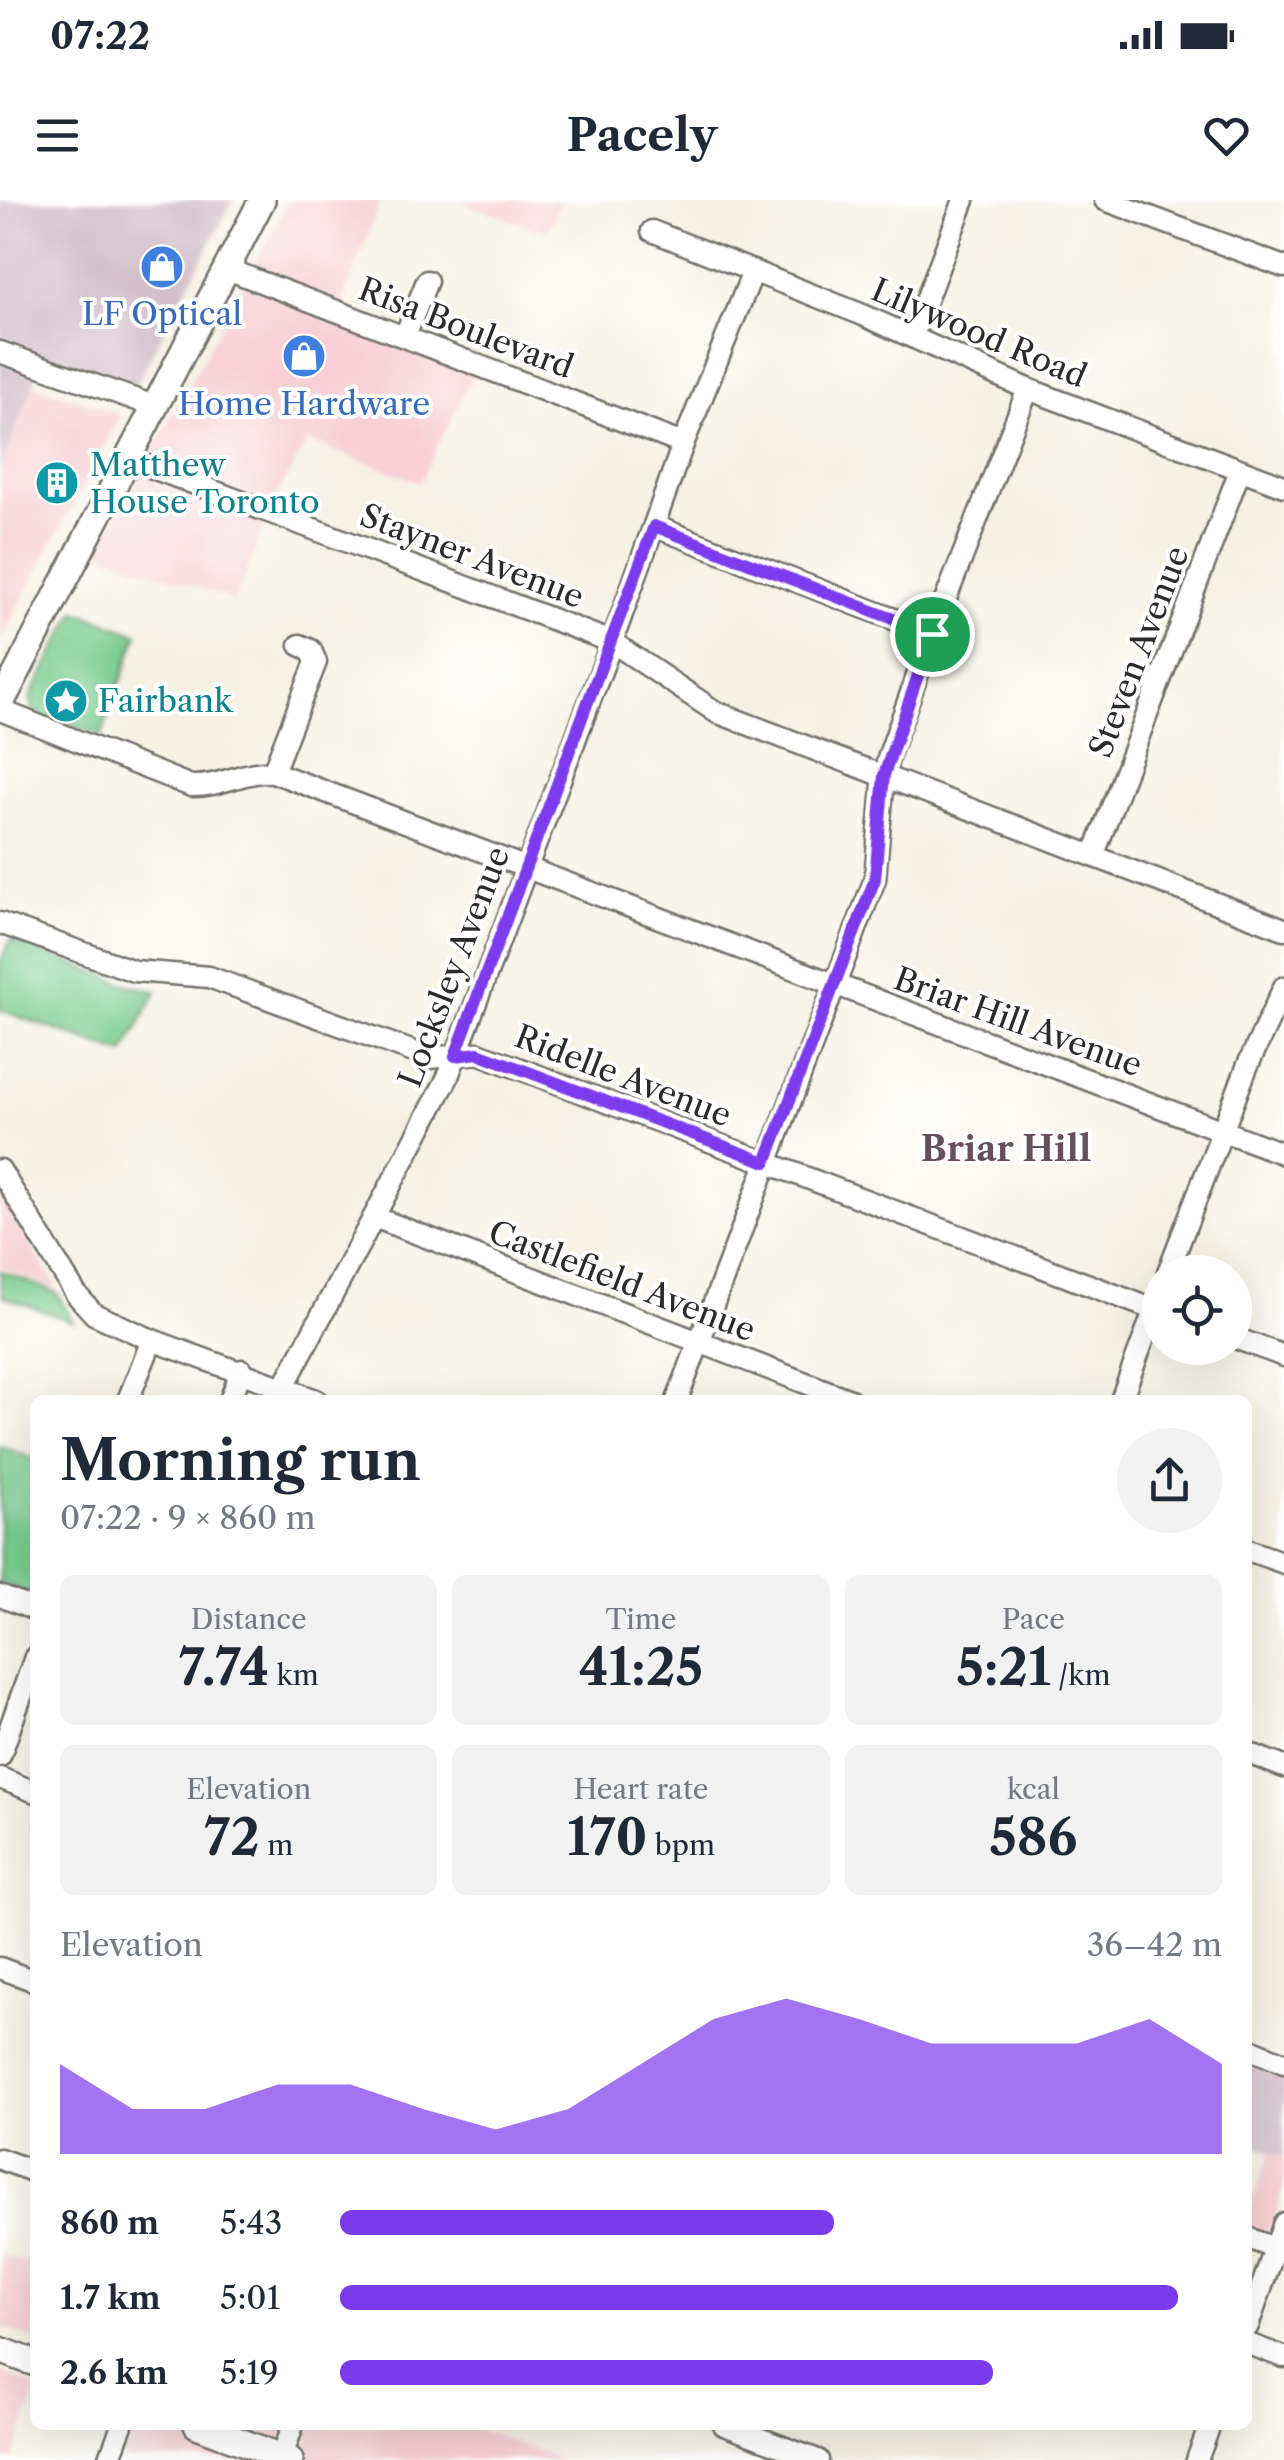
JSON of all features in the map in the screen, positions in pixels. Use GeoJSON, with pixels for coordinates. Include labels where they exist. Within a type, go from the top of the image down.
{"type":"FeatureCollection","features":[{"type":"Feature","properties":{"kind":"main road"},"geometry":{"type":"LineString","coordinates":[[0,708],[262,200]]}},
{"type":"Feature","properties":{"kind":"main road"},"geometry":{"type":"LineString","coordinates":[[0,2350],[30,2361]]}},
{"type":"Feature","properties":{"kind":"main road"},"geometry":{"type":"LineString","coordinates":[[210,2430],[286,2458]]}},
{"type":"Feature","properties":{"kind":"street"},"geometry":{"type":"LineString","coordinates":[[912,337],[964,200]]}},
{"type":"Feature","properties":{"kind":"street"},"geometry":{"type":"LineString","coordinates":[[1106,200],[1284,267]]}},
{"type":"Feature","properties":{"kind":"street","name":"Lilywood Road"},"geometry":{"type":"LineString","coordinates":[[652,231],[912,337],[1028,389],[1284,486]]}},
{"type":"Feature","properties":{"kind":"street","name":"Risa Boulevard"},"geometry":{"type":"LineString","coordinates":[[227,269],[682,444]]}},
{"type":"Feature","properties":{"kind":"street","name":"Locksley Avenue"},"geometry":{"type":"LineString","coordinates":[[283,1388],[447,1079],[612,642],[682,444],[753,272]]}},
{"type":"Feature","properties":{"kind":"street"},"geometry":{"type":"LineString","coordinates":[[405,336],[427,280]]}},
{"type":"Feature","properties":{"kind":"street"},"geometry":{"type":"LineString","coordinates":[[0,352],[157,407]]}},
{"type":"Feature","properties":{"kind":"street"},"geometry":{"type":"LineString","coordinates":[[680,1395],[875,879],[884,775],[932,634],[1028,389]]}},
{"type":"Feature","properties":{"kind":"street","name":"Stayner Avenue"},"geometry":{"type":"LineString","coordinates":[[129,459],[612,642],[716,712],[1284,928]]}},
{"type":"Feature","properties":{"kind":"street","name":"Steven Avenue"},"geometry":{"type":"LineString","coordinates":[[1094,854],[1240,470]]}},
{"type":"Feature","properties":{"kind":"street"},"geometry":{"type":"LineString","coordinates":[[654,526],[932,634]]}},
{"type":"Feature","properties":{"kind":"street"},"geometry":{"type":"LineString","coordinates":[[0,708],[191,786],[223,784],[256,772],[273,772],[316,662],[311,650],[300,645]]}},
{"type":"Feature","properties":{"kind":"street","name":"Briar Hill Avenue"},"geometry":{"type":"LineString","coordinates":[[273,772],[1284,1154]]}},
{"type":"Feature","properties":{"kind":"street","name":"Ridelle Avenue"},"geometry":{"type":"LineString","coordinates":[[0,923],[134,971],[209,977],[430,1058],[478,1053],[1142,1299]]}},
{"type":"Feature","properties":{"kind":"street"},"geometry":{"type":"LineString","coordinates":[[1174,1255],[1222,1130],[1284,987]]}},
{"type":"Feature","properties":{"kind":"street"},"geometry":{"type":"LineString","coordinates":[[0,1170],[76,1294],[94,1314],[152,1340],[302,1395]]}},
{"type":"Feature","properties":{"kind":"street","name":"Castlefield Avenue"},"geometry":{"type":"LineString","coordinates":[[374,1217],[837,1395]]}},
{"type":"Feature","properties":{"kind":"street"},"geometry":{"type":"LineString","coordinates":[[130,1395],[152,1340]]}},
{"type":"Feature","properties":{"kind":"street"},"geometry":{"type":"LineString","coordinates":[[1252,1344],[1284,1356]]}},
{"type":"Feature","properties":{"kind":"street"},"geometry":{"type":"LineString","coordinates":[[1123,1395],[1142,1346]]}},
{"type":"Feature","properties":{"kind":"street"},"geometry":{"type":"LineString","coordinates":[[232,1395],[242,1370]]}},
{"type":"Feature","properties":{"kind":"street"},"geometry":{"type":"LineString","coordinates":[[1252,1552],[1284,1564]]}},
{"type":"Feature","properties":{"kind":"street"},"geometry":{"type":"LineString","coordinates":[[0,1596],[30,1608]]}},
{"type":"Feature","properties":{"kind":"street"},"geometry":{"type":"LineString","coordinates":[[0,1756],[30,1671]]}},
{"type":"Feature","properties":{"kind":"street"},"geometry":{"type":"LineString","coordinates":[[1252,1756],[1284,1768]]}},
{"type":"Feature","properties":{"kind":"street"},"geometry":{"type":"LineString","coordinates":[[0,1778],[30,1790]]}},
{"type":"Feature","properties":{"kind":"street"},"geometry":{"type":"LineString","coordinates":[[0,1968],[30,1979]]}},
{"type":"Feature","properties":{"kind":"street"},"geometry":{"type":"LineString","coordinates":[[1252,2050],[1284,2062]]}},
{"type":"Feature","properties":{"kind":"street"},"geometry":{"type":"LineString","coordinates":[[0,2159],[30,2170]]}},
{"type":"Feature","properties":{"kind":"street"},"geometry":{"type":"LineString","coordinates":[[1252,2314],[1284,2223]]}},
{"type":"Feature","properties":{"kind":"street"},"geometry":{"type":"LineString","coordinates":[[1252,2240],[1274,2248]]}},
{"type":"Feature","properties":{"kind":"street"},"geometry":{"type":"LineString","coordinates":[[1252,2345],[1284,2356]]}},
{"type":"Feature","properties":{"kind":"street"},"geometry":{"type":"LineString","coordinates":[[110,2460],[120,2430]]}},
{"type":"Feature","properties":{"kind":"street"},"geometry":{"type":"LineString","coordinates":[[286,2458],[293,2430]]}},
{"type":"Feature","properties":{"kind":"street"},"geometry":{"type":"LineString","coordinates":[[737,2430],[818,2460]]}},
{"type":"Feature","properties":{"kind":"street"},"geometry":{"type":"LineString","coordinates":[[1197,2460],[1208,2430]]}},
{"type":"Feature","properties":{"kind":"shaded area"},"geometry":{"type":"Polygon","coordinates":[[[0,200],[233,200],[135,387],[44,357],[0,471],[0,200]]]}},
{"type":"Feature","properties":{"kind":"shaded area"},"geometry":{"type":"Polygon","coordinates":[[[290,200],[381,200],[336,320],[473,375],[420,482],[307,441],[274,501],[235,601],[97,552],[290,200]]]}},
{"type":"Feature","properties":{"kind":"shaded area"},"geometry":{"type":"Polygon","coordinates":[[[456,200],[562,200],[546,233],[456,200]]]}},
{"type":"Feature","properties":{"kind":"shaded area"},"geometry":{"type":"Polygon","coordinates":[[[34,384],[121,415],[0,641],[0,471],[34,384]]]}},
{"type":"Feature","properties":{"kind":"shaded area"},"geometry":{"type":"Polygon","coordinates":[[[0,1193],[55,1284],[56,1289],[0,1267],[0,1193]]]}},
{"type":"Feature","properties":{"kind":"shaded area"},"geometry":{"type":"Polygon","coordinates":[[[1252,2065],[1284,2077],[1284,2157],[1252,2145],[1252,2065]]]}},
{"type":"Feature","properties":{"kind":"shaded area"},"geometry":{"type":"Polygon","coordinates":[[[1270,2151],[1284,2157],[1284,2190],[1270,2227],[1263,2232],[1252,2228],[1252,2203],[1270,2151]]]}},
{"type":"Feature","properties":{"kind":"shaded area"},"geometry":{"type":"Polygon","coordinates":[[[0,2253],[30,2264],[30,2338],[0,2326],[0,2253]]]}},
{"type":"Feature","properties":{"kind":"shaded area"},"geometry":{"type":"Polygon","coordinates":[[[0,2372],[30,2385],[30,2412],[13,2460],[0,2460],[0,2372]]]}},
{"type":"Feature","properties":{"kind":"shaded area"},"geometry":{"type":"Polygon","coordinates":[[[132,2430],[481,2430],[562,2460],[121,2460],[132,2430]]]}},
{"type":"Feature","properties":{"kind":"green space"},"geometry":{"type":"Polygon","coordinates":[[[76,611],[138,634],[101,736],[33,711],[30,698],[76,611]]]}},
{"type":"Feature","properties":{"kind":"green space"},"geometry":{"type":"Polygon","coordinates":[[[11,940],[126,984],[157,991],[124,1054],[0,1010],[0,962],[11,940]]]}},
{"type":"Feature","properties":{"kind":"green space"},"geometry":{"type":"Polygon","coordinates":[[[0,1271],[57,1293],[73,1322],[3,1296],[0,1271]]]}},
{"type":"Feature","properties":{"kind":"green space"},"geometry":{"type":"Polygon","coordinates":[[[0,1446],[30,1457],[30,1594],[0,1583],[0,1446]]]}},
{"type":"Feature","properties":{"kind":"place","name":"LF Optical"},"geometry":{"type":"Point","coordinates":[162,267]}},
{"type":"Feature","properties":{"kind":"place","name":"Home Hardware"},"geometry":{"type":"Point","coordinates":[304,356]}},
{"type":"Feature","properties":{"kind":"place","name":"Matthew House Toronto"},"geometry":{"type":"Point","coordinates":[57,483]}},
{"type":"Feature","properties":{"kind":"place","name":"Fairbank"},"geometry":{"type":"Point","coordinates":[66,701]}},
{"type":"Feature","properties":{"kind":"district","name":"Briar Hill"},"geometry":{"type":"Point","coordinates":[1006,1149]}},
{"type":"Feature","properties":{"kind":"route"},"geometry":{"type":"LineString","coordinates":[[654,526],[932,634],[884,775],[875,879],[766,1162],[478,1053],[455,1056],[654,526]]}}]}
